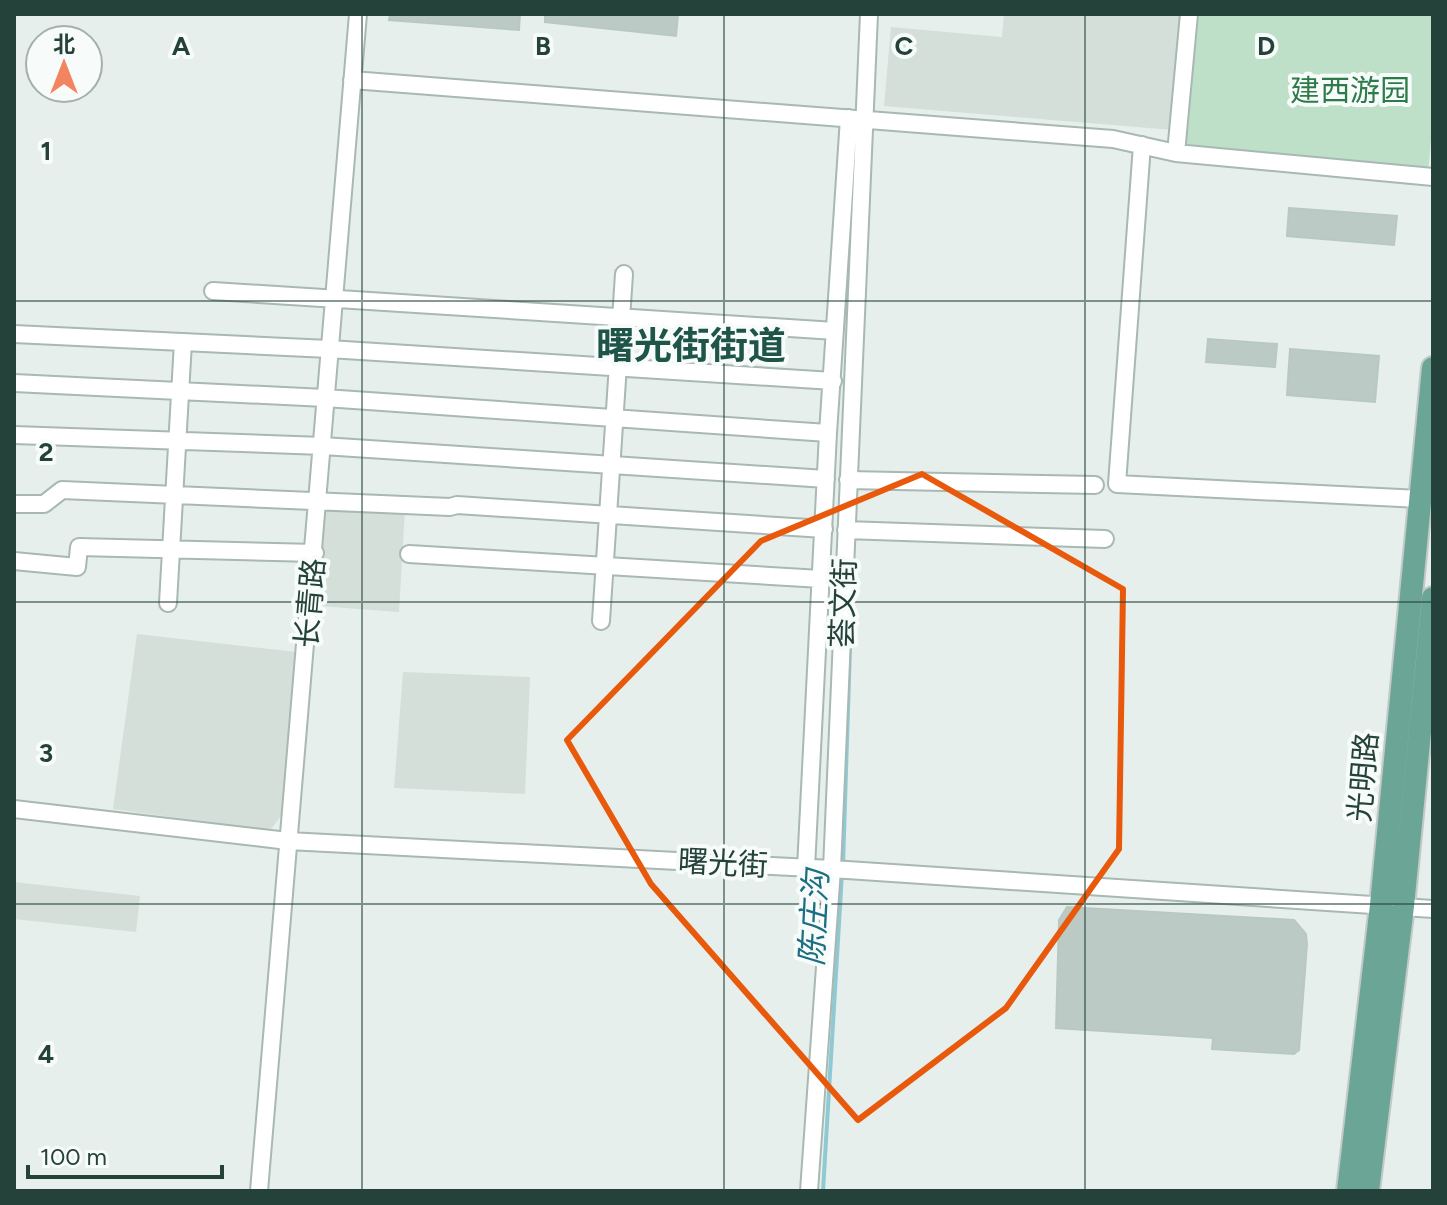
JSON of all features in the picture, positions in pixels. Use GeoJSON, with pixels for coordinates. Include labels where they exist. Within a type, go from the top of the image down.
{"type":"FeatureCollection","features":[{"type":"Feature","properties":{"kind":"main road","name":"光明路"},"geometry":{"type":"LineString","coordinates":[[1368,1191],[1392,906],[1420,499],[1429,447],[1433,368]]}},
{"type":"Feature","properties":{"kind":"main road","name":"光明路"},"geometry":{"type":"LineString","coordinates":[[1348,1191],[1392,906],[1433,598]]}},
{"type":"Feature","properties":{"kind":"street","name":"长青路"},"geometry":{"type":"LineString","coordinates":[[259,1191],[358,14]]}},
{"type":"Feature","properties":{"kind":"street","name":"荟文街"},"geometry":{"type":"LineString","coordinates":[[809,1191],[840,870],[856,118],[869,14]]}},
{"type":"Feature","properties":{"kind":"street"},"geometry":{"type":"LineString","coordinates":[[1176,153],[1189,14]]}},
{"type":"Feature","properties":{"kind":"street"},"geometry":{"type":"LineString","coordinates":[[352,80],[1113,139],[1176,153],[1433,177]]}},
{"type":"Feature","properties":{"kind":"street"},"geometry":{"type":"LineString","coordinates":[[806,868],[828,433],[856,118]]}},
{"type":"Feature","properties":{"kind":"street"},"geometry":{"type":"LineString","coordinates":[[1142,145],[1117,484],[1420,499]]}},
{"type":"Feature","properties":{"kind":"street"},"geometry":{"type":"LineString","coordinates":[[601,621],[624,274]]}},
{"type":"Feature","properties":{"kind":"street"},"geometry":{"type":"LineString","coordinates":[[213,291],[835,331]]}},
{"type":"Feature","properties":{"kind":"street"},"geometry":{"type":"LineString","coordinates":[[14,334],[329,349],[833,381]]}},
{"type":"Feature","properties":{"kind":"street"},"geometry":{"type":"LineString","coordinates":[[168,603],[183,342]]}},
{"type":"Feature","properties":{"kind":"street"},"geometry":{"type":"LineString","coordinates":[[14,383],[325,398],[828,433]]}},
{"type":"Feature","properties":{"kind":"street"},"geometry":{"type":"LineString","coordinates":[[14,435],[323,446],[826,479]]}},
{"type":"Feature","properties":{"kind":"street"},"geometry":{"type":"LineString","coordinates":[[848,480],[1095,485]]}},
{"type":"Feature","properties":{"kind":"street"},"geometry":{"type":"LineString","coordinates":[[14,504],[44,504],[62,490],[319,499],[824,529]]}},
{"type":"Feature","properties":{"kind":"street"},"geometry":{"type":"LineString","coordinates":[[846,530],[1105,539]]}},
{"type":"Feature","properties":{"kind":"street"},"geometry":{"type":"LineString","coordinates":[[14,561],[77,567],[79,547],[315,553]]}},
{"type":"Feature","properties":{"kind":"street"},"geometry":{"type":"LineString","coordinates":[[409,554],[821,579]]}},
{"type":"Feature","properties":{"kind":"street","name":"曙光街"},"geometry":{"type":"LineString","coordinates":[[14,809],[288,841],[840,870],[1433,909]]}},
{"type":"Feature","properties":{"kind":"highlighted area"},"geometry":{"type":"Polygon","coordinates":[[[922,474],[1123,589],[1119,849],[1006,1008],[858,1120],[651,884],[567,740],[761,541],[922,474]]]}},
{"type":"Feature","properties":{"kind":"shaded area"},"geometry":{"type":"Polygon","coordinates":[[[1004,14],[1183,14],[1173,130],[884,106],[891,27],[1002,37],[1004,14]]]}},
{"type":"Feature","properties":{"kind":"shaded area"},"geometry":{"type":"Polygon","coordinates":[[[325,504],[405,509],[399,612],[319,606],[325,504]]]}},
{"type":"Feature","properties":{"kind":"shaded area"},"geometry":{"type":"Polygon","coordinates":[[[137,634],[297,652],[281,816],[272,828],[265,830],[113,809],[137,634]]]}},
{"type":"Feature","properties":{"kind":"shaded area"},"geometry":{"type":"Polygon","coordinates":[[[403,672],[530,677],[525,794],[394,788],[403,672]]]}},
{"type":"Feature","properties":{"kind":"shaded area"},"geometry":{"type":"Polygon","coordinates":[[[14,882],[140,896],[136,932],[14,919],[14,882]]]}},
{"type":"Feature","properties":{"kind":"green space","name":"建西游园"},"geometry":{"type":"Polygon","coordinates":[[[1194,14],[1433,14],[1433,118],[1428,173],[1181,149],[1194,14]]]}},
{"type":"Feature","properties":{"kind":"building"},"geometry":{"type":"Polygon","coordinates":[[[390,14],[520,14],[519,30],[389,20],[390,14]]]}},
{"type":"Feature","properties":{"kind":"building"},"geometry":{"type":"Polygon","coordinates":[[[545,14],[678,14],[676,36],[545,22],[545,14]]]}},
{"type":"Feature","properties":{"kind":"building"},"geometry":{"type":"Polygon","coordinates":[[[1289,208],[1397,216],[1394,245],[1287,236],[1289,208]]]}},
{"type":"Feature","properties":{"kind":"building"},"geometry":{"type":"Polygon","coordinates":[[[1208,339],[1277,344],[1275,367],[1206,362],[1208,339]]]}},
{"type":"Feature","properties":{"kind":"building"},"geometry":{"type":"Polygon","coordinates":[[[1290,349],[1379,356],[1375,402],[1287,395],[1290,349]]]}},
{"type":"Feature","properties":{"kind":"building"},"geometry":{"type":"Polygon","coordinates":[[[1067,907],[1294,920],[1306,934],[1307,944],[1299,1050],[1294,1054],[1212,1049],[1213,1038],[1056,1028],[1059,920],[1067,907]]]}},
{"type":"Feature","properties":{"kind":"waterway","name":"陈庄沟"},"geometry":{"type":"LineString","coordinates":[[843,865],[850,647]]}},
{"type":"Feature","properties":{"kind":"waterway","name":"陈庄沟"},"geometry":{"type":"LineString","coordinates":[[823,1191],[842,873]]}},
{"type":"Feature","properties":{"kind":"district","name":"曙光街街道"},"geometry":{"type":"Point","coordinates":[691,346]}}]}
